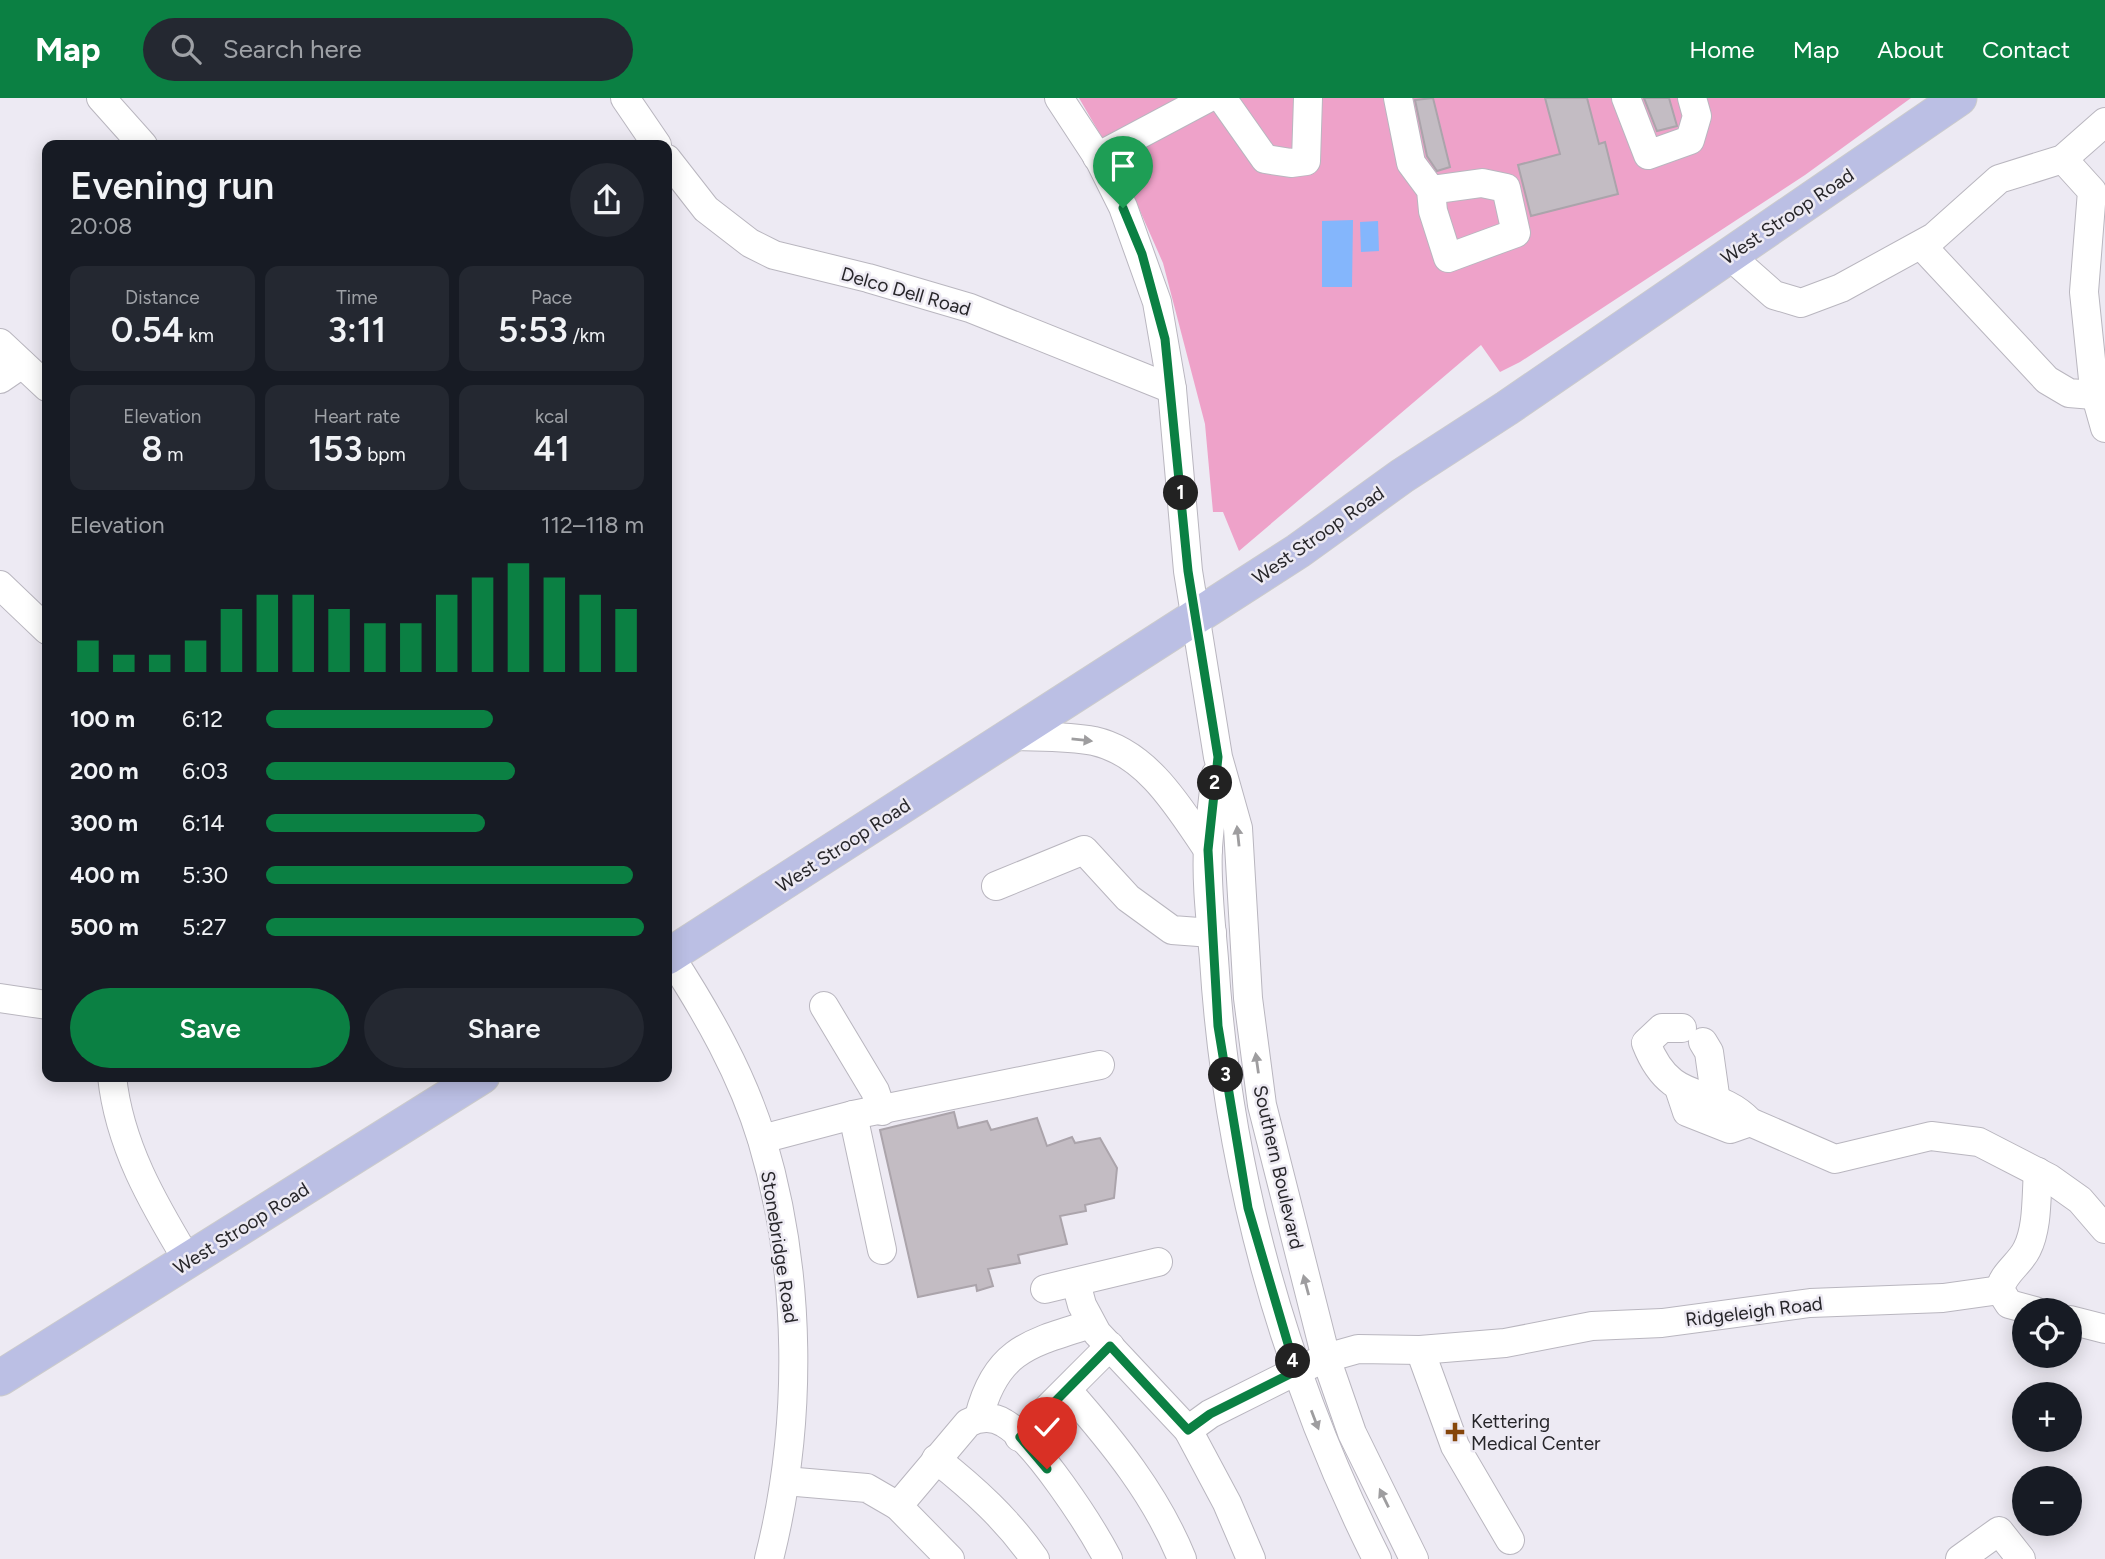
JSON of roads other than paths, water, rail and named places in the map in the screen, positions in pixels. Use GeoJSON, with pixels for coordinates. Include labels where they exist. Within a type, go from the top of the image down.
{"type":"FeatureCollection","features":[{"type":"Feature","properties":{"kind":"main road","name":"West Stroop Road"},"geometry":{"type":"LineString","coordinates":[[672,953],[1298,551],[1402,476],[1730,256],[1959,98]]}},
{"type":"Feature","properties":{"kind":"main road","name":"West Stroop Road"},"geometry":{"type":"LineString","coordinates":[[0,1378],[472,1082]]}},
{"type":"Feature","properties":{"kind":"street"},"geometry":{"type":"LineString","coordinates":[[101,98],[139,140]]}},
{"type":"Feature","properties":{"kind":"street"},"geometry":{"type":"LineString","coordinates":[[625,98],[654,140]]}},
{"type":"Feature","properties":{"kind":"street","name":"Southern Boulevard"},"geometry":{"type":"LineString","coordinates":[[1059,98],[1097,157],[1142,254],[1157,302],[1172,389],[1188,571],[1218,757],[1238,828],[1248,998],[1262,1105],[1326,1358],[1352,1433],[1414,1559]]}},
{"type":"Feature","properties":{"kind":"street"},"geometry":{"type":"LineString","coordinates":[[1097,157],[1208,98]]}},
{"type":"Feature","properties":{"kind":"street"},"geometry":{"type":"LineString","coordinates":[[1222,98],[1265,159],[1291,163],[1306,161],[1308,98]]}},
{"type":"Feature","properties":{"kind":"street"},"geometry":{"type":"LineString","coordinates":[[1398,98],[1411,163],[1431,190]]}},
{"type":"Feature","properties":{"kind":"street"},"geometry":{"type":"LineString","coordinates":[[1626,98],[1648,155],[1690,141],[1697,116],[1692,98]]}},
{"type":"Feature","properties":{"kind":"street"},"geometry":{"type":"LineString","coordinates":[[1730,256],[1774,295],[1801,303],[1841,288],[1934,237],[2000,180],[2063,159],[2105,122]]}},
{"type":"Feature","properties":{"kind":"street"},"geometry":{"type":"LineString","coordinates":[[2063,159],[2092,191],[2084,292],[2105,428]]}},
{"type":"Feature","properties":{"kind":"street","name":"Delco Dell Road"},"geometry":{"type":"LineString","coordinates":[[672,166],[686,187],[713,216],[750,243],[774,255],[868,278],[970,308],[1172,389]]}},
{"type":"Feature","properties":{"kind":"street"},"geometry":{"type":"LineString","coordinates":[[1920,245],[2047,380],[2069,393],[2101,397]]}},
{"type":"Feature","properties":{"kind":"street"},"geometry":{"type":"LineString","coordinates":[[0,343],[11,371],[42,385]]}},
{"type":"Feature","properties":{"kind":"street"},"geometry":{"type":"LineString","coordinates":[[0,585],[42,625]]}},
{"type":"Feature","properties":{"kind":"street"},"geometry":{"type":"LineString","coordinates":[[1014,736],[1096,741],[1124,754],[1149,773],[1177,803],[1208,850]]}},
{"type":"Feature","properties":{"kind":"street","name":"Southern Boulevard"},"geometry":{"type":"LineString","coordinates":[[1218,757],[1208,850],[1218,1026],[1248,1208],[1296,1371],[1348,1499],[1377,1559]]}},
{"type":"Feature","properties":{"kind":"street"},"geometry":{"type":"LineString","coordinates":[[996,886],[1084,850],[1128,898],[1172,930],[1212,933]]}},
{"type":"Feature","properties":{"kind":"street","name":"Stonebridge Road"},"geometry":{"type":"LineString","coordinates":[[672,962],[704,1007],[726,1051],[762,1139],[783,1241],[794,1344],[785,1481],[768,1559]]}},
{"type":"Feature","properties":{"kind":"street"},"geometry":{"type":"LineString","coordinates":[[0,998],[42,1003]]}},
{"type":"Feature","properties":{"kind":"street"},"geometry":{"type":"LineString","coordinates":[[824,1006],[875,1091],[882,1111]]}},
{"type":"Feature","properties":{"kind":"street"},"geometry":{"type":"LineString","coordinates":[[1716,1102],[1709,1052],[1692,1035],[1662,1028],[1646,1043],[1655,1066],[1679,1088],[1716,1102],[1740,1111],[1750,1122],[1835,1159],[1931,1136],[1961,1138],[1989,1146],[2038,1172],[2080,1200],[2105,1229]]}},
{"type":"Feature","properties":{"kind":"street"},"geometry":{"type":"LineString","coordinates":[[762,1139],[853,1115],[1100,1065]]}},
{"type":"Feature","properties":{"kind":"street"},"geometry":{"type":"LineString","coordinates":[[114,1082],[120,1122],[136,1166],[188,1261]]}},
{"type":"Feature","properties":{"kind":"street"},"geometry":{"type":"LineString","coordinates":[[1679,1088],[1687,1112],[1730,1129],[1750,1122]]}},
{"type":"Feature","properties":{"kind":"street"},"geometry":{"type":"LineString","coordinates":[[853,1115],[882,1250]]}},
{"type":"Feature","properties":{"kind":"street"},"geometry":{"type":"LineString","coordinates":[[2012,1305],[2000,1290],[2003,1279],[2028,1249],[2033,1232],[2038,1172]]}},
{"type":"Feature","properties":{"kind":"street"},"geometry":{"type":"LineString","coordinates":[[1045,1289],[1158,1262]]}},
{"type":"Feature","properties":{"kind":"street"},"geometry":{"type":"LineString","coordinates":[[1076,1283],[1091,1324],[1188,1430],[1227,1503],[1251,1559]]}},
{"type":"Feature","properties":{"kind":"street","name":"Ridgeleigh Road"},"geometry":{"type":"LineString","coordinates":[[1188,1430],[1210,1414],[1296,1371],[1326,1358],[1358,1349],[1420,1350],[1505,1343],[1592,1326],[1661,1323],[1757,1309],[1872,1299],[1942,1298],[2000,1290]]}},
{"type":"Feature","properties":{"kind":"street"},"geometry":{"type":"LineString","coordinates":[[2082,1323],[2105,1329]]}},
{"type":"Feature","properties":{"kind":"street"},"geometry":{"type":"LineString","coordinates":[[979,1417],[986,1391],[1004,1361],[1028,1345],[1091,1324]]}},
{"type":"Feature","properties":{"kind":"street"},"geometry":{"type":"LineString","coordinates":[[1020,1437],[1110,1346]]}},
{"type":"Feature","properties":{"kind":"street"},"geometry":{"type":"LineString","coordinates":[[1420,1350],[1455,1446],[1510,1540]]}},
{"type":"Feature","properties":{"kind":"street"},"geometry":{"type":"LineString","coordinates":[[1068,1391],[1111,1440],[1148,1492],[1182,1559]]}},
{"type":"Feature","properties":{"kind":"street"},"geometry":{"type":"LineString","coordinates":[[898,1506],[968,1423],[979,1417],[1003,1422],[1020,1437],[1078,1507],[1108,1559]]}},
{"type":"Feature","properties":{"kind":"street"},"geometry":{"type":"LineString","coordinates":[[936,1458],[986,1500],[1017,1532],[1035,1559]]}},
{"type":"Feature","properties":{"kind":"street"},"geometry":{"type":"LineString","coordinates":[[785,1481],[867,1488],[898,1506],[950,1559]]}},
{"type":"Feature","properties":{"kind":"street"},"geometry":{"type":"LineString","coordinates":[[1960,1559],[1999,1531],[2021,1559]]}},
{"type":"Feature","properties":{"kind":"water"},"geometry":{"type":"Polygon","coordinates":[[[1353,220],[1352,287],[1322,287],[1322,221],[1353,220]]]}},
{"type":"Feature","properties":{"kind":"water"},"geometry":{"type":"Polygon","coordinates":[[[1378,221],[1379,251],[1361,252],[1360,222],[1378,221]]]}},
{"type":"Feature","properties":{"kind":"place","name":"Kettering Medical Center"},"geometry":{"type":"Point","coordinates":[1455,1432]}}]}
